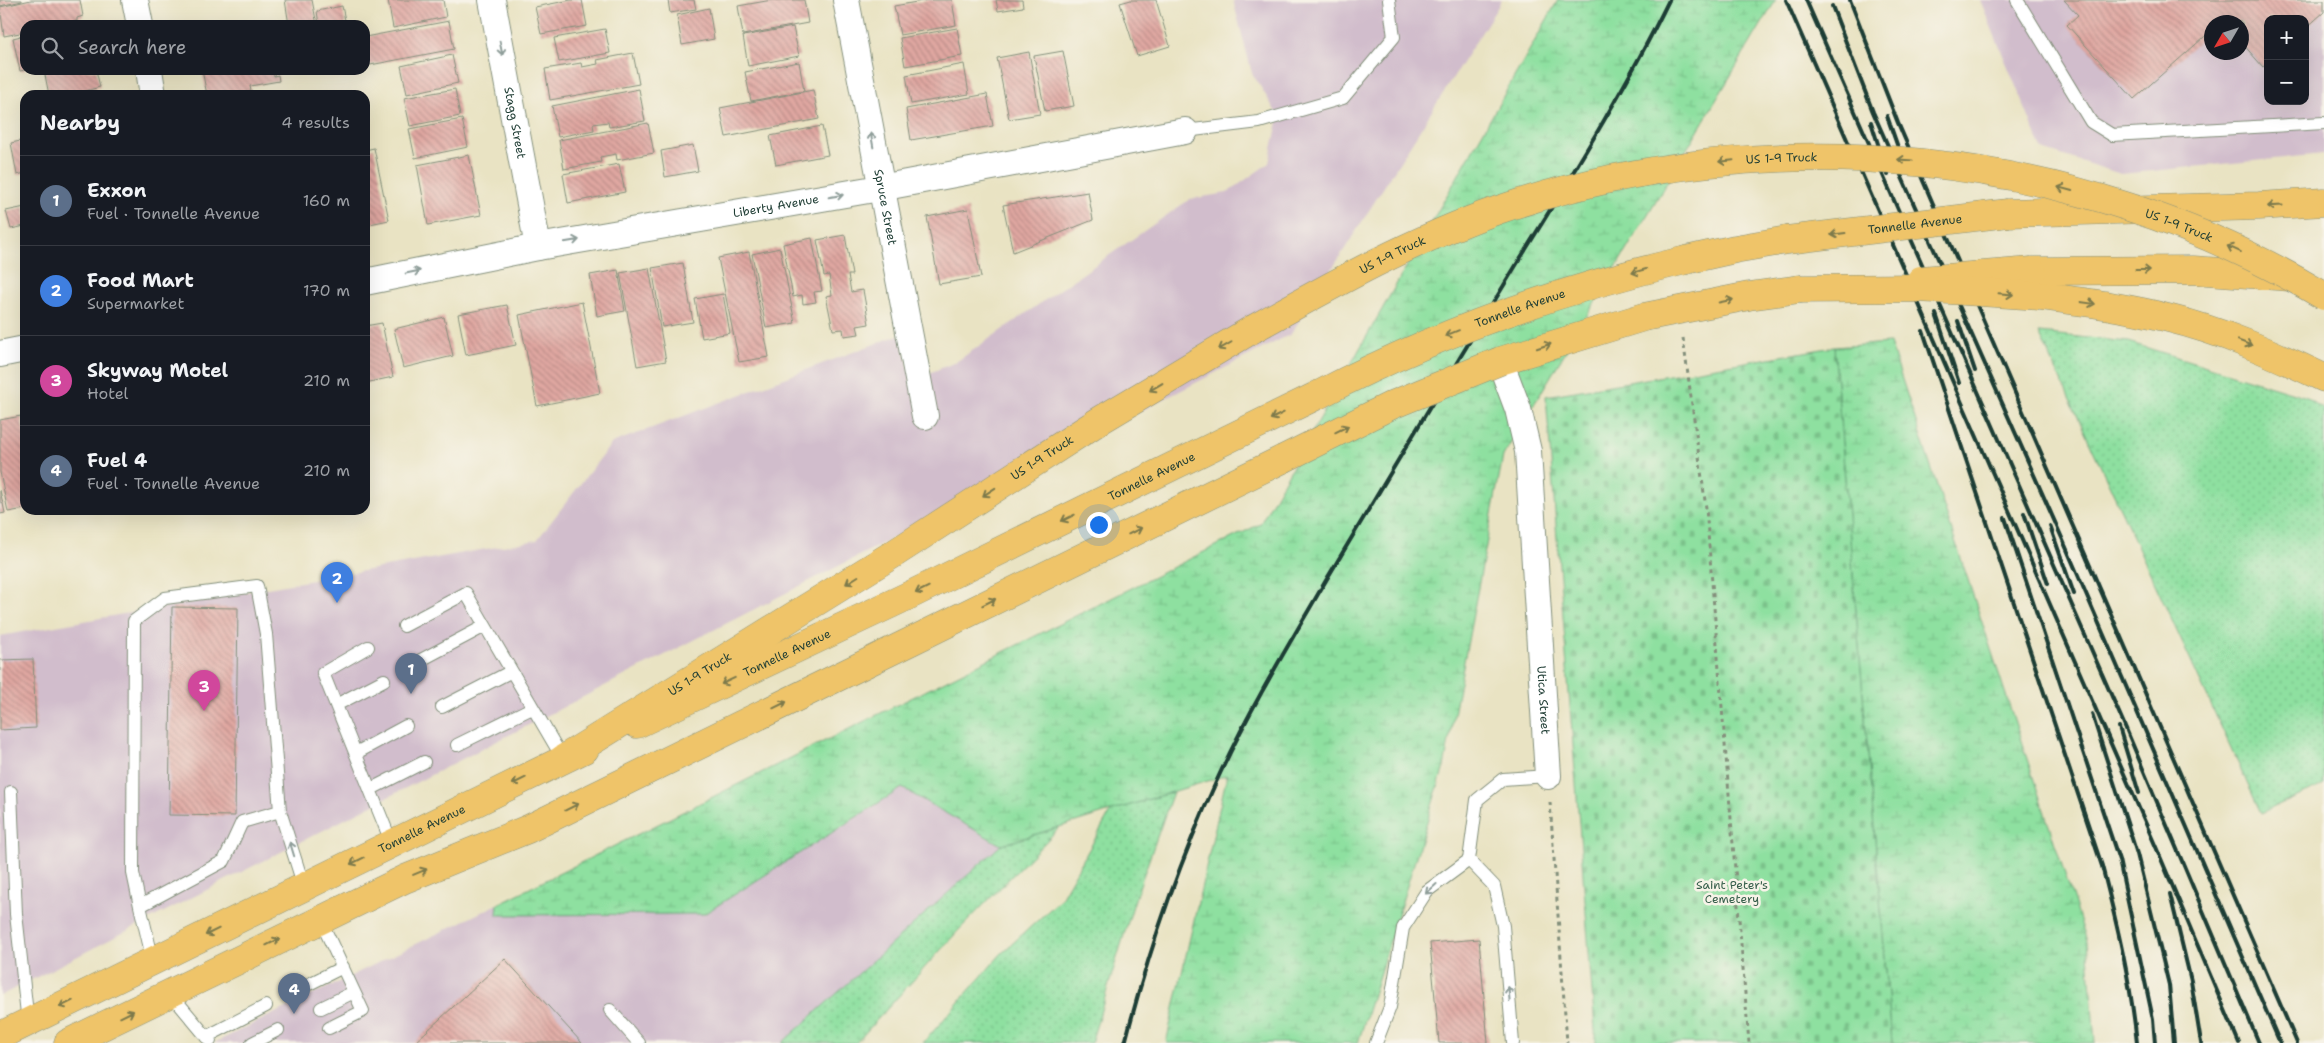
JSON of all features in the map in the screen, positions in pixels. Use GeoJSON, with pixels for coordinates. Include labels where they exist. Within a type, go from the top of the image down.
{"type":"FeatureCollection","features":[{"type":"Feature","properties":{"kind":"highway","name":"US 1-9 Truck"},"geometry":{"type":"LineString","coordinates":[[562,759],[895,553],[1099,421],[1253,329],[1387,258],[1453,228],[1505,208],[1587,184],[1665,169],[1749,159],[1800,156],[1911,160],[2012,176],[2064,188],[2158,218],[2265,263],[2324,296]]}},
{"type":"Feature","properties":{"kind":"highway","name":"Tonnelle Avenue"},"geometry":{"type":"LineString","coordinates":[[0,1036],[562,759],[910,595],[1407,352],[1509,310],[1584,286],[1686,260],[1735,248],[1787,240],[2008,213],[2259,206],[2324,202]]}},
{"type":"Feature","properties":{"kind":"highway"},"geometry":{"type":"LineString","coordinates":[[68,1043],[405,878],[528,828],[1377,412],[1500,361],[1644,316],[1800,289],[1919,288],[2036,283],[2193,270],[2324,281]]}},
{"type":"Feature","properties":{"kind":"highway"},"geometry":{"type":"LineString","coordinates":[[2036,283],[2103,305],[2169,318],[2243,342],[2324,378]]}},
{"type":"Feature","properties":{"kind":"street"},"geometry":{"type":"LineString","coordinates":[[135,0],[139,20]]}},
{"type":"Feature","properties":{"kind":"street","name":"Stagg Street"},"geometry":{"type":"LineString","coordinates":[[492,0],[538,247]]}},
{"type":"Feature","properties":{"kind":"street","name":"Spruce Street"},"geometry":{"type":"LineString","coordinates":[[846,0],[880,188],[925,416]]}},
{"type":"Feature","properties":{"kind":"street"},"geometry":{"type":"LineString","coordinates":[[149,75],[152,90]]}},
{"type":"Feature","properties":{"kind":"street","name":"Liberty Avenue"},"geometry":{"type":"LineString","coordinates":[[370,281],[538,247],[880,188],[1185,131]]}},
{"type":"Feature","properties":{"kind":"street"},"geometry":{"type":"LineString","coordinates":[[0,354],[20,350]]}},
{"type":"Feature","properties":{"kind":"street","name":"Utica Street"},"geometry":{"type":"LineString","coordinates":[[1500,361],[1518,409],[1528,450],[1548,776]]}},
{"type":"Feature","properties":{"kind":"lane"},"geometry":{"type":"LineString","coordinates":[[1185,131],[1259,122],[1343,98],[1394,36],[1389,0]]}},
{"type":"Feature","properties":{"kind":"lane"},"geometry":{"type":"LineString","coordinates":[[2017,0],[2090,122],[2112,135],[2324,122]]}},
{"type":"Feature","properties":{"kind":"lane"},"geometry":{"type":"LineString","coordinates":[[153,961],[133,873],[134,621],[165,598],[257,586],[266,634],[280,812],[304,887]]}},
{"type":"Feature","properties":{"kind":"lane"},"geometry":{"type":"LineString","coordinates":[[404,626],[466,593],[562,759]]}},
{"type":"Feature","properties":{"kind":"lane"},"geometry":{"type":"LineString","coordinates":[[419,661],[485,626]]}},
{"type":"Feature","properties":{"kind":"lane"},"geometry":{"type":"LineString","coordinates":[[368,648],[323,673],[392,844]]}},
{"type":"Feature","properties":{"kind":"lane"},"geometry":{"type":"LineString","coordinates":[[442,707],[510,672]]}},
{"type":"Feature","properties":{"kind":"lane"},"geometry":{"type":"LineString","coordinates":[[336,705],[384,680]]}},
{"type":"Feature","properties":{"kind":"lane"},"geometry":{"type":"LineString","coordinates":[[457,745],[532,708]]}},
{"type":"Feature","properties":{"kind":"lane"},"geometry":{"type":"LineString","coordinates":[[356,752],[406,726]]}},
{"type":"Feature","properties":{"kind":"lane"},"geometry":{"type":"LineString","coordinates":[[371,789],[424,762]]}},
{"type":"Feature","properties":{"kind":"lane"},"geometry":{"type":"LineString","coordinates":[[1376,1043],[1390,1007],[1403,928],[1427,891],[1469,860],[1477,800],[1503,779],[1548,776]]}},
{"type":"Feature","properties":{"kind":"lane"},"geometry":{"type":"LineString","coordinates":[[11,792],[16,914],[28,1022]]}},
{"type":"Feature","properties":{"kind":"lane"},"geometry":{"type":"LineString","coordinates":[[140,906],[224,861],[242,822],[280,812]]}},
{"type":"Feature","properties":{"kind":"lane"},"geometry":{"type":"LineString","coordinates":[[1469,860],[1494,886],[1503,926],[1513,1043]]}},
{"type":"Feature","properties":{"kind":"lane"},"geometry":{"type":"LineString","coordinates":[[320,919],[363,1011],[329,1028]]}},
{"type":"Feature","properties":{"kind":"lane"},"geometry":{"type":"LineString","coordinates":[[309,984],[343,967]]}},
{"type":"Feature","properties":{"kind":"lane"},"geometry":{"type":"LineString","coordinates":[[321,1008],[354,992]]}},
{"type":"Feature","properties":{"kind":"lane"},"geometry":{"type":"LineString","coordinates":[[170,993],[208,1040],[266,1006]]}},
{"type":"Feature","properties":{"kind":"lane"},"geometry":{"type":"LineString","coordinates":[[610,1010],[639,1043]]}},
{"type":"Feature","properties":{"kind":"lane"},"geometry":{"type":"LineString","coordinates":[[252,1043],[278,1030]]}},
{"type":"Feature","properties":{"kind":"path"},"geometry":{"type":"LineString","coordinates":[[1678,310],[1689,372],[1706,508],[1749,1043]]}},
{"type":"Feature","properties":{"kind":"path"},"geometry":{"type":"LineString","coordinates":[[1548,776],[1567,1043]]}},
{"type":"Feature","properties":{"kind":"shaded area"},"geometry":{"type":"Polygon","coordinates":[[[1233,0],[1502,0],[1291,334],[0,996],[0,636],[537,540],[612,443],[901,334],[912,380],[956,362],[1190,199],[1227,193],[1269,163],[1279,117],[1252,73],[1233,0]]]}},
{"type":"Feature","properties":{"kind":"shaded area"},"geometry":{"type":"Polygon","coordinates":[[[1980,0],[2324,0],[2324,154],[2121,174],[2042,149],[1980,0]]]}},
{"type":"Feature","properties":{"kind":"shaded area"},"geometry":{"type":"Polygon","coordinates":[[[902,788],[1001,845],[782,1043],[214,1043],[498,904],[497,914],[704,914],[902,788]]]}},
{"type":"Feature","properties":{"kind":"green space"},"geometry":{"type":"Polygon","coordinates":[[[1558,0],[1776,0],[1503,456],[1444,767],[1358,1043],[1166,1043],[1227,775],[1001,845],[902,788],[704,914],[497,915],[498,904],[1260,524],[1558,0]]]}},
{"type":"Feature","properties":{"kind":"green space"},"geometry":{"type":"Polygon","coordinates":[[[2039,333],[2128,342],[2307,397],[2324,410],[2324,785],[2261,813],[2039,333]]]}},
{"type":"Feature","properties":{"kind":"green space"},"geometry":{"type":"Polygon","coordinates":[[[1890,343],[2087,941],[2095,1043],[1892,1043],[1834,347],[1890,343]]]}},
{"type":"Feature","properties":{"kind":"green space","name":"Saint Peter's Cemetery"},"geometry":{"type":"Polygon","coordinates":[[[1834,347],[1892,1043],[1596,1043],[1546,396],[1834,347]]]}},
{"type":"Feature","properties":{"kind":"green space"},"geometry":{"type":"Polygon","coordinates":[[[1173,792],[1135,899],[1091,1043],[923,1043],[1002,953],[1060,900],[1111,811],[1173,792]]]}},
{"type":"Feature","properties":{"kind":"green space"},"geometry":{"type":"Polygon","coordinates":[[[1060,827],[957,932],[856,1043],[782,1043],[1001,845],[1060,827]]]}},
{"type":"Feature","properties":{"kind":"building"},"geometry":{"type":"Polygon","coordinates":[[[0,0],[22,0],[22,1],[0,6],[0,0]]]}},
{"type":"Feature","properties":{"kind":"building"},"geometry":{"type":"Polygon","coordinates":[[[31,0],[80,0],[83,16],[77,18],[77,20],[20,20],[20,33],[4,36],[0,7],[31,0]]]}},
{"type":"Feature","properties":{"kind":"building"},"geometry":{"type":"Polygon","coordinates":[[[285,0],[312,0],[316,20],[288,20],[285,0]]]}},
{"type":"Feature","properties":{"kind":"building"},"geometry":{"type":"Polygon","coordinates":[[[388,0],[443,0],[446,17],[393,28],[388,0]]]}},
{"type":"Feature","properties":{"kind":"building"},"geometry":{"type":"Polygon","coordinates":[[[571,0],[582,0],[587,26],[541,34],[535,7],[571,0]]]}},
{"type":"Feature","properties":{"kind":"building"},"geometry":{"type":"Polygon","coordinates":[[[668,0],[694,0],[696,9],[670,13],[668,0]]]}},
{"type":"Feature","properties":{"kind":"building"},"geometry":{"type":"Polygon","coordinates":[[[772,0],[804,0],[808,23],[743,35],[738,6],[772,0]]]}},
{"type":"Feature","properties":{"kind":"building"},"geometry":{"type":"Polygon","coordinates":[[[928,0],[952,0],[956,25],[900,35],[894,6],[928,0]]]}},
{"type":"Feature","properties":{"kind":"building"},"geometry":{"type":"Polygon","coordinates":[[[996,0],[1022,0],[1023,7],[998,11],[996,0]]]}},
{"type":"Feature","properties":{"kind":"building"},"geometry":{"type":"Polygon","coordinates":[[[1131,0],[1156,0],[1170,46],[1137,56],[1120,3],[1131,0]]]}},
{"type":"Feature","properties":{"kind":"building"},"geometry":{"type":"Polygon","coordinates":[[[2064,0],[2324,0],[2324,12],[2309,25],[2309,15],[2264,15],[2263,67],[2249,51],[2249,15],[2204,15],[2204,37],[2134,99],[2067,25],[2078,15],[2064,0]]]}},
{"type":"Feature","properties":{"kind":"building"},"geometry":{"type":"Polygon","coordinates":[[[342,6],[345,20],[318,20],[317,11],[342,6]]]}},
{"type":"Feature","properties":{"kind":"building"},"geometry":{"type":"Polygon","coordinates":[[[709,8],[714,39],[682,45],[677,15],[709,8]]]}},
{"type":"Feature","properties":{"kind":"building"},"geometry":{"type":"Polygon","coordinates":[[[449,21],[454,49],[370,65],[370,36],[449,21]]]}},
{"type":"Feature","properties":{"kind":"building"},"geometry":{"type":"Polygon","coordinates":[[[793,27],[799,56],[748,66],[743,36],[793,27]]]}},
{"type":"Feature","properties":{"kind":"building"},"geometry":{"type":"Polygon","coordinates":[[[957,28],[962,56],[905,66],[900,38],[957,28]]]}},
{"type":"Feature","properties":{"kind":"building"},"geometry":{"type":"Polygon","coordinates":[[[605,29],[610,53],[559,62],[554,38],[605,29]]]}},
{"type":"Feature","properties":{"kind":"building"},"geometry":{"type":"Polygon","coordinates":[[[20,36],[20,71],[13,38],[20,36]]]}},
{"type":"Feature","properties":{"kind":"building"},"geometry":{"type":"Polygon","coordinates":[[[1063,51],[1074,106],[1045,111],[1034,56],[1063,51]]]}},
{"type":"Feature","properties":{"kind":"building"},"geometry":{"type":"Polygon","coordinates":[[[1029,52],[1040,114],[1009,119],[997,58],[1029,52]]]}},
{"type":"Feature","properties":{"kind":"building"},"geometry":{"type":"Polygon","coordinates":[[[633,53],[639,84],[550,100],[545,69],[581,63],[582,67],[598,64],[597,60],[633,53]]]}},
{"type":"Feature","properties":{"kind":"building"},"geometry":{"type":"Polygon","coordinates":[[[452,55],[458,83],[407,94],[401,66],[452,55]]]}},
{"type":"Feature","properties":{"kind":"building"},"geometry":{"type":"Polygon","coordinates":[[[799,62],[804,91],[751,101],[745,72],[799,62]]]}},
{"type":"Feature","properties":{"kind":"building"},"geometry":{"type":"Polygon","coordinates":[[[964,64],[969,94],[911,104],[906,75],[964,64]]]}},
{"type":"Feature","properties":{"kind":"building"},"geometry":{"type":"Polygon","coordinates":[[[45,75],[97,75],[100,87],[89,90],[48,90],[45,75]]]}},
{"type":"Feature","properties":{"kind":"building"},"geometry":{"type":"Polygon","coordinates":[[[203,75],[278,75],[279,81],[250,86],[251,90],[206,90],[203,75]]]}},
{"type":"Feature","properties":{"kind":"building"},"geometry":{"type":"Polygon","coordinates":[[[455,89],[460,116],[410,126],[404,98],[455,89]]]}},
{"type":"Feature","properties":{"kind":"building"},"geometry":{"type":"Polygon","coordinates":[[[639,89],[645,121],[609,127],[608,122],[593,124],[594,130],[558,137],[552,106],[639,89]]]}},
{"type":"Feature","properties":{"kind":"building"},"geometry":{"type":"Polygon","coordinates":[[[813,90],[819,119],[726,137],[720,108],[813,90]]]}},
{"type":"Feature","properties":{"kind":"building"},"geometry":{"type":"Polygon","coordinates":[[[987,94],[993,126],[911,140],[906,109],[987,94]]]}},
{"type":"Feature","properties":{"kind":"building"},"geometry":{"type":"Polygon","coordinates":[[[462,119],[468,147],[415,158],[409,129],[462,119]]]}},
{"type":"Feature","properties":{"kind":"building"},"geometry":{"type":"Polygon","coordinates":[[[648,123],[654,153],[617,160],[616,154],[600,157],[601,162],[564,169],[559,140],[648,123]]]}},
{"type":"Feature","properties":{"kind":"building"},"geometry":{"type":"Polygon","coordinates":[[[822,126],[828,155],[776,165],[770,136],[822,126]]]}},
{"type":"Feature","properties":{"kind":"building"},"geometry":{"type":"Polygon","coordinates":[[[20,141],[20,174],[17,175],[11,143],[20,141]]]}},
{"type":"Feature","properties":{"kind":"building"},"geometry":{"type":"Polygon","coordinates":[[[693,145],[698,171],[665,177],[661,151],[693,145]]]}},
{"type":"Feature","properties":{"kind":"building"},"geometry":{"type":"Polygon","coordinates":[[[374,148],[389,220],[370,224],[370,149],[374,148]]]}},
{"type":"Feature","properties":{"kind":"building"},"geometry":{"type":"Polygon","coordinates":[[[469,155],[481,215],[428,225],[417,165],[469,155]]]}},
{"type":"Feature","properties":{"kind":"building"},"geometry":{"type":"Polygon","coordinates":[[[619,164],[625,192],[568,203],[563,174],[619,164]]]}},
{"type":"Feature","properties":{"kind":"building"},"geometry":{"type":"Polygon","coordinates":[[[1088,192],[1093,220],[1013,252],[1003,205],[1088,192]]]}},
{"type":"Feature","properties":{"kind":"building"},"geometry":{"type":"Polygon","coordinates":[[[20,208],[20,227],[11,229],[6,211],[20,208]]]}},
{"type":"Feature","properties":{"kind":"building"},"geometry":{"type":"Polygon","coordinates":[[[968,209],[981,277],[939,284],[927,217],[968,209]]]}},
{"type":"Feature","properties":{"kind":"building"},"geometry":{"type":"Polygon","coordinates":[[[845,235],[852,275],[848,275],[851,292],[863,290],[869,324],[857,326],[859,334],[844,336],[843,329],[833,330],[826,296],[832,295],[829,275],[824,276],[817,240],[845,235]]]}},
{"type":"Feature","properties":{"kind":"building"},"geometry":{"type":"Polygon","coordinates":[[[812,238],[822,291],[814,292],[816,302],[803,304],[802,295],[793,297],[783,244],[812,238]]]}},
{"type":"Feature","properties":{"kind":"building"},"geometry":{"type":"Polygon","coordinates":[[[780,248],[795,323],[766,328],[752,254],[780,248]]]}},
{"type":"Feature","properties":{"kind":"building"},"geometry":{"type":"Polygon","coordinates":[[[749,252],[769,357],[739,362],[718,258],[749,252]]]}},
{"type":"Feature","properties":{"kind":"building"},"geometry":{"type":"Polygon","coordinates":[[[683,263],[693,322],[662,327],[652,268],[683,263]]]}},
{"type":"Feature","properties":{"kind":"building"},"geometry":{"type":"Polygon","coordinates":[[[649,268],[666,361],[637,366],[620,273],[649,268]]]}},
{"type":"Feature","properties":{"kind":"building"},"geometry":{"type":"Polygon","coordinates":[[[618,270],[625,311],[597,316],[590,275],[618,270]]]}},
{"type":"Feature","properties":{"kind":"building"},"geometry":{"type":"Polygon","coordinates":[[[723,294],[730,333],[702,338],[695,299],[723,294]]]}},
{"type":"Feature","properties":{"kind":"building"},"geometry":{"type":"Polygon","coordinates":[[[582,302],[600,393],[537,406],[519,315],[582,302]]]}},
{"type":"Feature","properties":{"kind":"building"},"geometry":{"type":"Polygon","coordinates":[[[507,305],[516,345],[466,355],[458,314],[507,305]]]}},
{"type":"Feature","properties":{"kind":"building"},"geometry":{"type":"Polygon","coordinates":[[[444,317],[453,356],[403,368],[394,329],[444,317]]]}},
{"type":"Feature","properties":{"kind":"building"},"geometry":{"type":"Polygon","coordinates":[[[382,323],[393,377],[370,382],[370,325],[382,323]]]}},
{"type":"Feature","properties":{"kind":"building"},"geometry":{"type":"Polygon","coordinates":[[[20,416],[20,510],[8,512],[0,472],[0,420],[20,416]]]}},
{"type":"Feature","properties":{"kind":"building"},"geometry":{"type":"Polygon","coordinates":[[[0,490],[5,513],[0,514],[0,490]]]}},
{"type":"Feature","properties":{"kind":"building"},"geometry":{"type":"Polygon","coordinates":[[[172,607],[238,608],[235,816],[169,815],[172,607]]]}},
{"type":"Feature","properties":{"kind":"building"},"geometry":{"type":"Polygon","coordinates":[[[33,659],[36,728],[0,730],[0,660],[33,659]]]}},
{"type":"Feature","properties":{"kind":"building"},"geometry":{"type":"Polygon","coordinates":[[[1479,939],[1488,1043],[1439,1043],[1430,943],[1479,939]]]}},
{"type":"Feature","properties":{"kind":"building"},"geometry":{"type":"Polygon","coordinates":[[[505,959],[582,1043],[414,1043],[505,959]]]}},
{"type":"Feature","properties":{"kind":"railway"},"geometry":{"type":"LineString","coordinates":[[1125,1043],[1154,943],[1189,844],[1242,728],[1328,577],[1595,135],[1634,68],[1669,0]]}},
{"type":"Feature","properties":{"kind":"railway"},"geometry":{"type":"LineString","coordinates":[[1786,0],[2156,847],[2239,1043]]}},
{"type":"Feature","properties":{"kind":"railway"},"geometry":{"type":"LineString","coordinates":[[1806,0],[2124,724],[2259,1043]]}},
{"type":"Feature","properties":{"kind":"railway"},"geometry":{"type":"LineString","coordinates":[[1850,0],[1898,123],[2297,1043]]}},
{"type":"Feature","properties":{"kind":"railway"},"geometry":{"type":"LineString","coordinates":[[1832,6],[1873,112],[2062,538],[2280,1043]]}},
{"type":"Feature","properties":{"kind":"railway"},"geometry":{"type":"LineString","coordinates":[[1887,116],[1907,173]]}},
{"type":"Feature","properties":{"kind":"railway"},"geometry":{"type":"LineString","coordinates":[[1871,122],[1888,175]]}},
{"type":"Feature","properties":{"kind":"railway"},"geometry":{"type":"LineString","coordinates":[[1936,314],[1959,383]]}},
{"type":"Feature","properties":{"kind":"railway"},"geometry":{"type":"LineString","coordinates":[[1958,321],[1975,371]]}},
{"type":"Feature","properties":{"kind":"railway"},"geometry":{"type":"LineString","coordinates":[[1923,331],[2102,866],[2123,954],[2137,1043]]}},
{"type":"Feature","properties":{"kind":"railway"},"geometry":{"type":"LineString","coordinates":[[2024,513],[2048,584]]}},
{"type":"Feature","properties":{"kind":"railway"},"geometry":{"type":"LineString","coordinates":[[2005,518],[2119,860],[2153,1019],[2155,1043]]}},
{"type":"Feature","properties":{"kind":"railway"},"geometry":{"type":"LineString","coordinates":[[2050,526],[2074,594]]}},
{"type":"Feature","properties":{"kind":"railway"},"geometry":{"type":"LineString","coordinates":[[2092,714],[2137,854],[2169,985],[2174,1043]]}},
{"type":"Feature","properties":{"kind":"railway"},"geometry":{"type":"LineString","coordinates":[[2119,727],[2139,793]]}},
{"type":"Feature","properties":{"kind":"railway"},"geometry":{"type":"LineString","coordinates":[[2170,894],[2191,981],[2201,1043]]}},
{"type":"Feature","properties":{"kind":"place","name":"Food Mart"},"geometry":{"type":"Point","coordinates":[337,603]}},
{"type":"Feature","properties":{"kind":"place","name":"Exxon"},"geometry":{"type":"Point","coordinates":[411,694]}},
{"type":"Feature","properties":{"kind":"place","name":"Skyway Motel"},"geometry":{"type":"Point","coordinates":[204,711]}},
{"type":"Feature","properties":{"kind":"place","name":"Fuel 4"},"geometry":{"type":"Point","coordinates":[294,1014]}}]}
